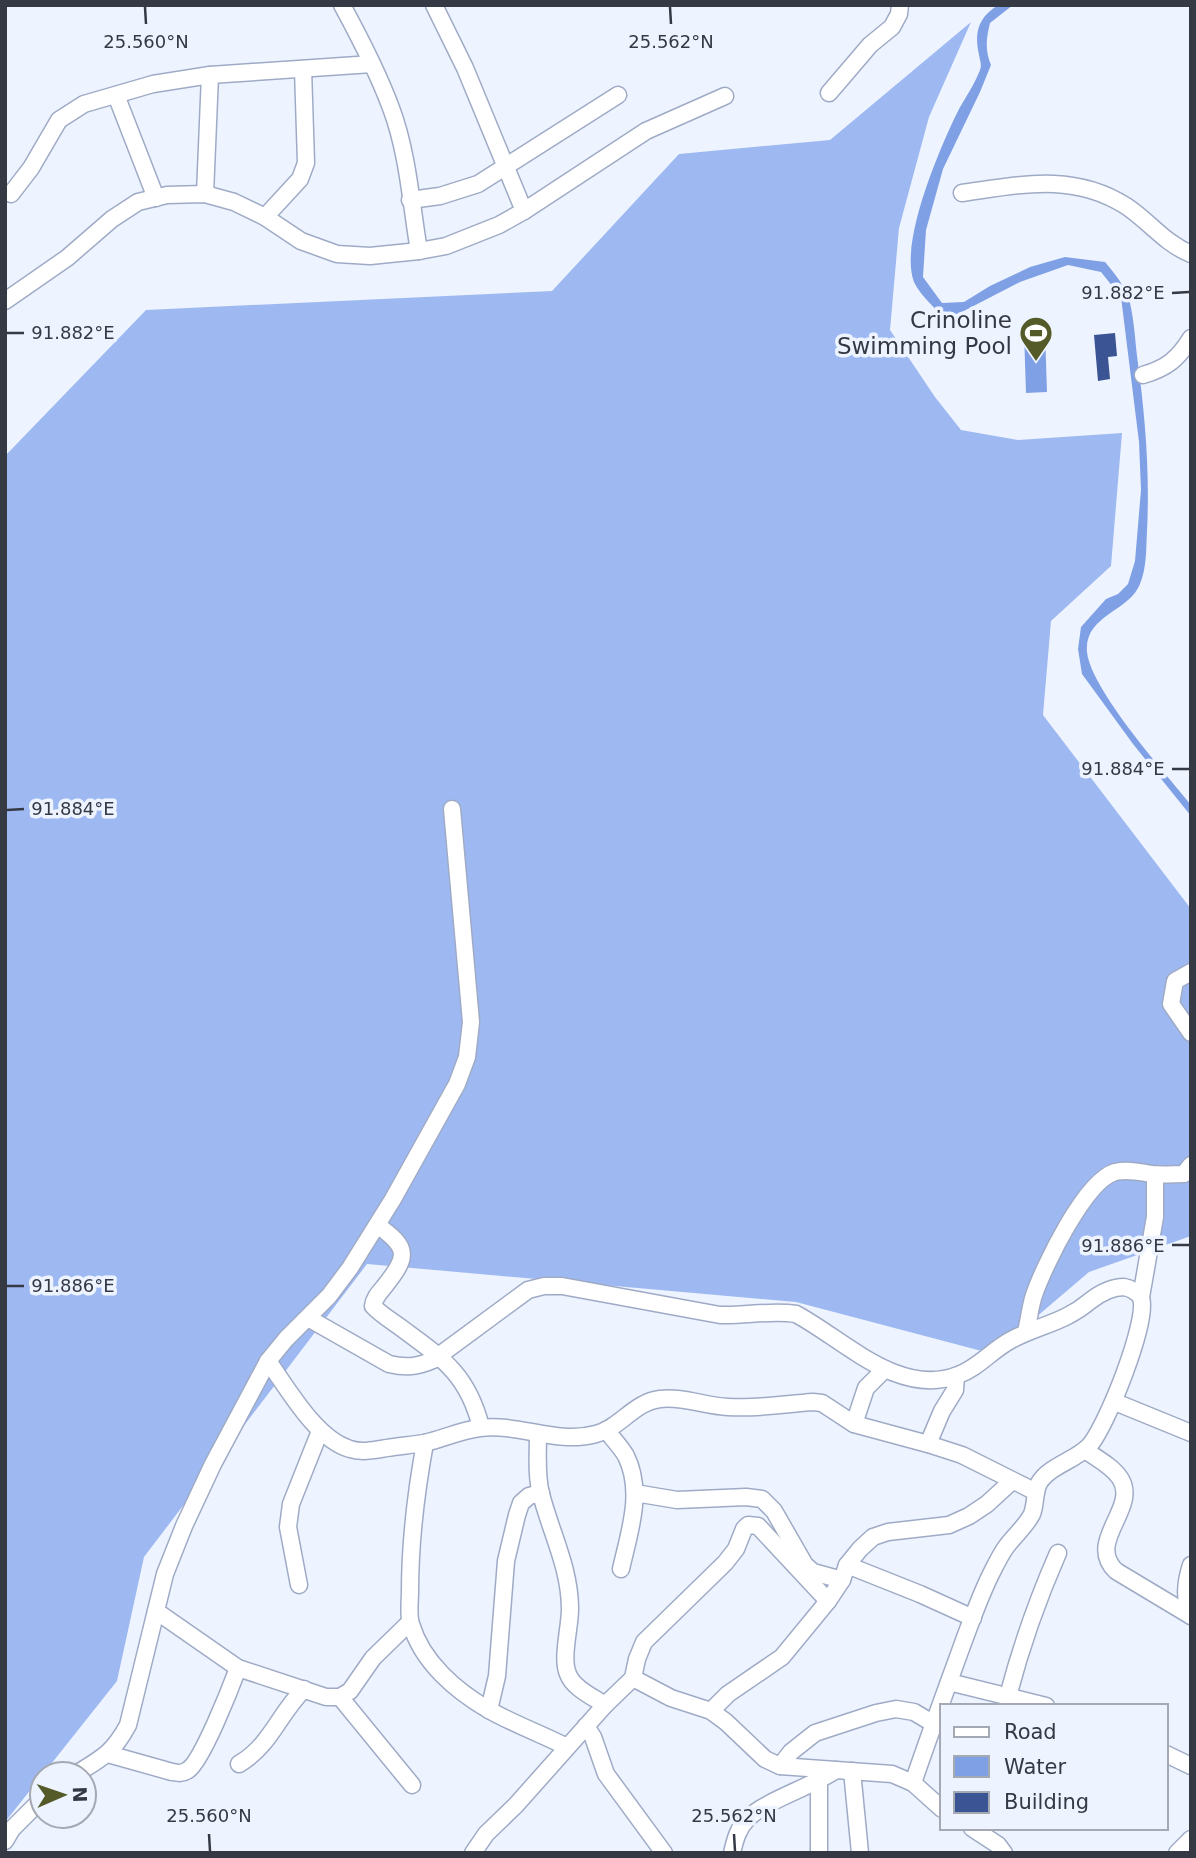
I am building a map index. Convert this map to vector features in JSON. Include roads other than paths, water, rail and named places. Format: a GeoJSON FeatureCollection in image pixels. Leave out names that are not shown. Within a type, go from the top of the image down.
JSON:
{"type":"FeatureCollection","features":[{"type":"Feature","properties":{"kind":"street"},"geometry":{"type":"LineString","coordinates":[[342,5],[391,109],[403,153],[419,251]]}},
{"type":"Feature","properties":{"kind":"street"},"geometry":{"type":"LineString","coordinates":[[434,5],[465,68],[524,211]]}},
{"type":"Feature","properties":{"kind":"street"},"geometry":{"type":"LineString","coordinates":[[829,93],[864,51],[892,27],[899,14],[900,5]]}},
{"type":"Feature","properties":{"kind":"street"},"geometry":{"type":"LineString","coordinates":[[11,194],[31,168],[60,120],[84,104],[153,84],[211,75],[372,64]]}},
{"type":"Feature","properties":{"kind":"street"},"geometry":{"type":"LineString","coordinates":[[265,218],[300,179],[306,163],[303,69]]}},
{"type":"Feature","properties":{"kind":"street"},"geometry":{"type":"LineString","coordinates":[[205,194],[211,75]]}},
{"type":"Feature","properties":{"kind":"street"},"geometry":{"type":"LineString","coordinates":[[116,95],[156,198]]}},
{"type":"Feature","properties":{"kind":"street"},"geometry":{"type":"LineString","coordinates":[[410,200],[458,191],[478,184],[618,95]]}},
{"type":"Feature","properties":{"kind":"street"},"geometry":{"type":"LineString","coordinates":[[5,301],[67,258],[112,219],[138,202],[167,195],[205,194],[234,202],[300,241],[337,254],[370,256],[446,246],[524,211],[646,131],[725,96]]}},
{"type":"Feature","properties":{"kind":"street"},"geometry":{"type":"LineString","coordinates":[[962,193],[1034,183],[1060,183],[1088,188],[1124,204],[1166,241],[1191,254]]}},
{"type":"Feature","properties":{"kind":"street"},"geometry":{"type":"LineString","coordinates":[[1143,375],[1173,363],[1191,338]]}},
{"type":"Feature","properties":{"kind":"street"},"geometry":{"type":"LineString","coordinates":[[98,1760],[118,1744],[128,1725],[165,1574],[213,1464],[268,1361],[343,1277],[377,1225],[457,1084],[467,1057],[471,1022],[452,809]]}},
{"type":"Feature","properties":{"kind":"street"},"geometry":{"type":"LineString","coordinates":[[1191,972],[1175,981],[1171,1004],[1191,1033]]}},
{"type":"Feature","properties":{"kind":"street"},"geometry":{"type":"LineString","coordinates":[[1026,1332],[1034,1297],[1044,1271],[1082,1203],[1100,1181],[1112,1173],[1128,1170],[1155,1175],[1184,1174],[1191,1164]]}},
{"type":"Feature","properties":{"kind":"street"},"geometry":{"type":"LineString","coordinates":[[941,1704],[972,1618],[996,1563],[1031,1516],[1040,1482],[1047,1474],[1084,1450],[1103,1427],[1115,1402],[1142,1309],[1141,1297],[1155,1217],[1155,1175]]}},
{"type":"Feature","properties":{"kind":"street"},"geometry":{"type":"LineString","coordinates":[[377,1225],[399,1241],[403,1258],[401,1267],[374,1299],[373,1306],[439,1356],[468,1389],[481,1427]]}},
{"type":"Feature","properties":{"kind":"street"},"geometry":{"type":"LineString","coordinates":[[308,1318],[389,1364],[401,1367],[418,1366],[439,1356],[528,1290],[544,1286],[562,1286],[720,1315],[783,1312],[796,1314],[885,1369],[909,1378],[934,1379],[956,1376],[971,1369],[1003,1344],[1026,1332],[1067,1318],[1111,1289],[1132,1289],[1141,1297]]}},
{"type":"Feature","properties":{"kind":"street"},"geometry":{"type":"LineString","coordinates":[[268,1361],[320,1431],[351,1450],[370,1451],[425,1443],[481,1427],[506,1427],[558,1438],[578,1438],[606,1430],[642,1405],[663,1398],[728,1408],[822,1403],[854,1424],[962,1455],[1036,1492]]}},
{"type":"Feature","properties":{"kind":"street"},"geometry":{"type":"LineString","coordinates":[[854,1424],[866,1388],[885,1369]]}},
{"type":"Feature","properties":{"kind":"street"},"geometry":{"type":"LineString","coordinates":[[928,1444],[942,1411],[955,1390],[956,1376]]}},
{"type":"Feature","properties":{"kind":"street"},"geometry":{"type":"LineString","coordinates":[[1115,1402],[1191,1433]]}},
{"type":"Feature","properties":{"kind":"street"},"geometry":{"type":"LineString","coordinates":[[606,1430],[625,1455],[632,1473],[635,1493],[633,1516],[621,1569]]}},
{"type":"Feature","properties":{"kind":"street"},"geometry":{"type":"LineString","coordinates":[[299,1585],[288,1527],[290,1504],[320,1431]]}},
{"type":"Feature","properties":{"kind":"street"},"geometry":{"type":"LineString","coordinates":[[538,1434],[541,1493],[568,1583],[568,1675],[575,1685],[605,1705]]}},
{"type":"Feature","properties":{"kind":"street"},"geometry":{"type":"LineString","coordinates":[[425,1443],[410,1570],[410,1622],[420,1645],[435,1667],[449,1681],[489,1710],[567,1747]]}},
{"type":"Feature","properties":{"kind":"street"},"geometry":{"type":"LineString","coordinates":[[1084,1450],[1122,1480],[1123,1502],[1105,1553],[1108,1564],[1191,1616]]}},
{"type":"Feature","properties":{"kind":"street"},"geometry":{"type":"LineString","coordinates":[[710,1711],[728,1694],[782,1657],[828,1601],[860,1549],[873,1537],[888,1532],[949,1525],[987,1504],[1012,1481]]}},
{"type":"Feature","properties":{"kind":"street"},"geometry":{"type":"LineString","coordinates":[[489,1710],[497,1676],[506,1561],[517,1515],[521,1503],[529,1496],[541,1493]]}},
{"type":"Feature","properties":{"kind":"street"},"geometry":{"type":"LineString","coordinates":[[635,1493],[677,1500],[746,1497],[762,1499],[774,1511],[805,1565],[813,1572],[845,1572],[920,1594],[972,1618]]}},
{"type":"Feature","properties":{"kind":"street"},"geometry":{"type":"LineString","coordinates":[[473,1853],[486,1834],[633,1678],[644,1642],[725,1563],[736,1549],[748,1525],[758,1526],[828,1601]]}},
{"type":"Feature","properties":{"kind":"street"},"geometry":{"type":"LineString","coordinates":[[1008,1696],[1022,1642],[1058,1553]]}},
{"type":"Feature","properties":{"kind":"street"},"geometry":{"type":"LineString","coordinates":[[1191,1565],[1186,1580],[1185,1601],[1191,1616]]}},
{"type":"Feature","properties":{"kind":"street"},"geometry":{"type":"LineString","coordinates":[[156,1611],[238,1668],[326,1697],[340,1697],[350,1691],[373,1658],[410,1622]]}},
{"type":"Feature","properties":{"kind":"street"},"geometry":{"type":"LineString","coordinates":[[108,1754],[172,1772],[182,1773],[190,1769],[209,1735],[238,1668]]}},
{"type":"Feature","properties":{"kind":"street"},"geometry":{"type":"LineString","coordinates":[[633,1678],[671,1698],[710,1711],[726,1722],[765,1759],[780,1766],[892,1774],[914,1783],[940,1807]]}},
{"type":"Feature","properties":{"kind":"street"},"geometry":{"type":"LineString","coordinates":[[949,1682],[1038,1704]]}},
{"type":"Feature","properties":{"kind":"street"},"geometry":{"type":"LineString","coordinates":[[239,1764],[253,1756],[267,1742],[282,1714],[304,1689]]}},
{"type":"Feature","properties":{"kind":"street"},"geometry":{"type":"LineString","coordinates":[[340,1697],[412,1785]]}},
{"type":"Feature","properties":{"kind":"street"},"geometry":{"type":"LineString","coordinates":[[914,1783],[940,1707]]}},
{"type":"Feature","properties":{"kind":"street"},"geometry":{"type":"LineString","coordinates":[[780,1766],[791,1752],[815,1733],[876,1713],[896,1709],[914,1712],[934,1724]]}},
{"type":"Feature","properties":{"kind":"street"},"geometry":{"type":"LineString","coordinates":[[586,1726],[593,1737],[606,1774],[664,1853]]}},
{"type":"Feature","properties":{"kind":"street"},"geometry":{"type":"LineString","coordinates":[[1168,1755],[1191,1766]]}},
{"type":"Feature","properties":{"kind":"street"},"geometry":{"type":"LineString","coordinates":[[732,1853],[736,1835],[748,1818],[765,1807],[844,1771]]}},
{"type":"Feature","properties":{"kind":"street"},"geometry":{"type":"LineString","coordinates":[[844,1771],[860,1853]]}},
{"type":"Feature","properties":{"kind":"street"},"geometry":{"type":"LineString","coordinates":[[819,1782],[819,1853]]}},
{"type":"Feature","properties":{"kind":"street"},"geometry":{"type":"LineString","coordinates":[[5,1841],[12,1829],[28,1813]]}},
{"type":"Feature","properties":{"kind":"street"},"geometry":{"type":"LineString","coordinates":[[975,1830],[998,1845],[1004,1853]]}},
{"type":"Feature","properties":{"kind":"street"},"geometry":{"type":"LineString","coordinates":[[1177,1853],[1191,1839]]}},
{"type":"Feature","properties":{"kind":"water"},"geometry":{"type":"Polygon","coordinates":[[[998,5],[1013,5],[990,23],[987,44],[991,65],[943,169],[926,230],[923,277],[942,303],[964,302],[1030,267],[1065,257],[1105,262],[1126,292],[1133,322],[1146,443],[1148,509],[1145,564],[1140,584],[1134,593],[1092,630],[1087,652],[1101,687],[1131,731],[1191,805],[1191,816],[1133,744],[1082,674],[1078,649],[1081,627],[1106,599],[1118,594],[1128,584],[1135,561],[1141,490],[1139,442],[1121,297],[1101,272],[1068,265],[1020,282],[958,314],[938,312],[914,282],[911,265],[912,244],[923,197],[949,129],[980,70],[977,39],[979,26],[986,15],[998,5]]]}},
{"type":"Feature","properties":{"kind":"water","name":"Crinoline Swimming Pool"},"geometry":{"type":"Polygon","coordinates":[[[1045,332],[1047,392],[1026,393],[1024,333],[1045,332]]]}},
{"type":"Feature","properties":{"kind":"place","name":"Crinoline Swimming Pool"},"geometry":{"type":"Point","coordinates":[1036,363]}}]}
